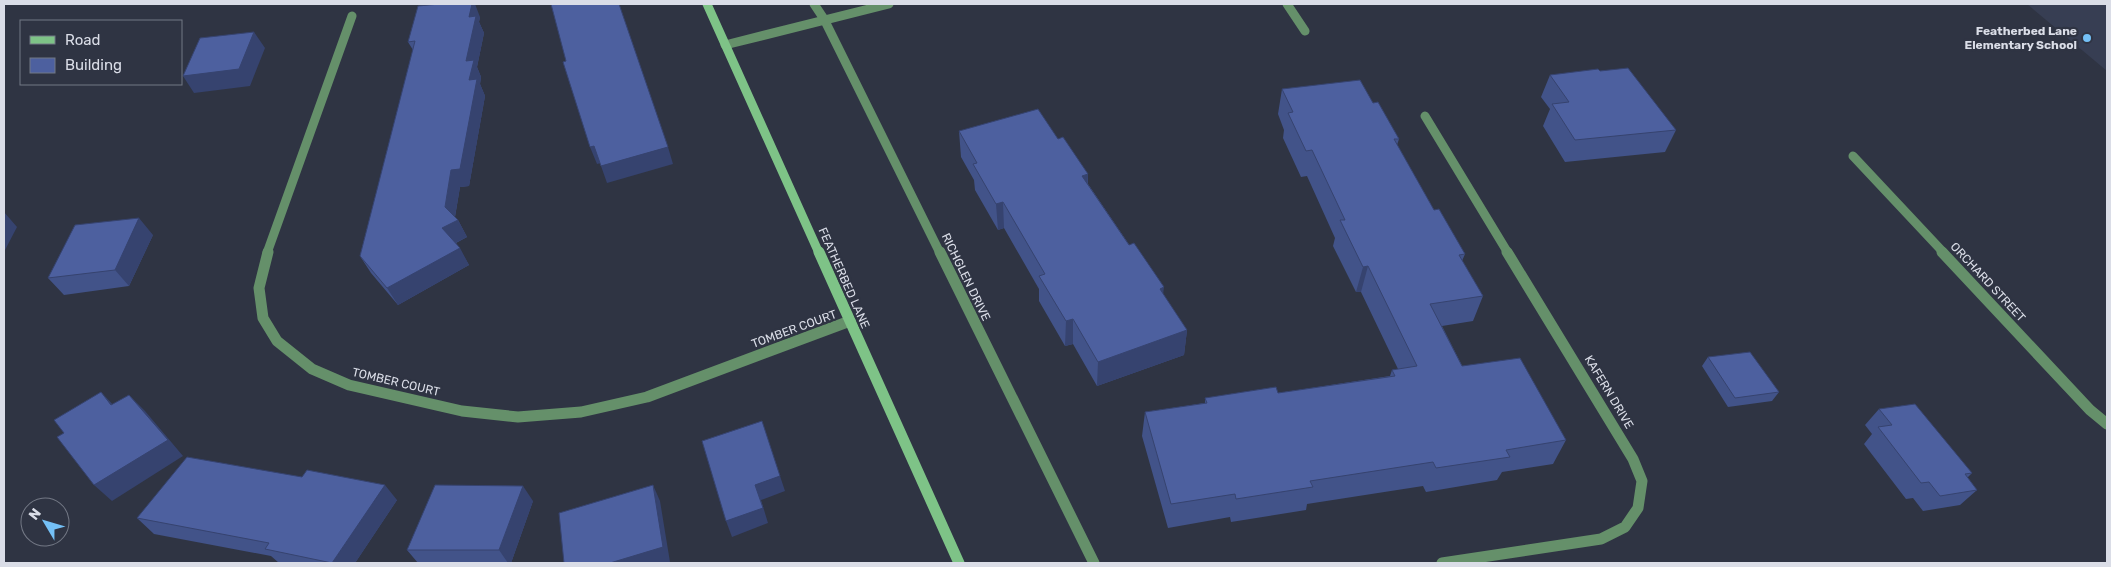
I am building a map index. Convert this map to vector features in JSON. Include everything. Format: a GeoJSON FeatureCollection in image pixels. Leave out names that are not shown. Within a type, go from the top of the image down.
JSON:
{"type":"FeatureCollection","features":[{"type":"Feature","properties":{"kind":"street","name":"FEATHERBED LANE"},"geometry":{"type":"LineString","coordinates":[[707,4],[959,563]]}},
{"type":"Feature","properties":{"kind":"street","name":"RICHGLEN DRIVE"},"geometry":{"type":"LineString","coordinates":[[814,4],[824,19],[1094,563]]}},
{"type":"Feature","properties":{"kind":"street"},"geometry":{"type":"LineString","coordinates":[[725,45],[889,4]]}},
{"type":"Feature","properties":{"kind":"street"},"geometry":{"type":"LineString","coordinates":[[1287,4],[1305,31]]}},
{"type":"Feature","properties":{"kind":"street","name":"TOMBER COURT"},"geometry":{"type":"LineString","coordinates":[[352,16],[268,250],[259,288],[263,318],[278,341],[312,370],[349,385],[462,410],[518,417],[581,412],[646,397],[850,321]]}},
{"type":"Feature","properties":{"kind":"street","name":"KAFERN DRIVE"},"geometry":{"type":"LineString","coordinates":[[1425,116],[1633,459],[1642,481],[1638,508],[1625,526],[1601,540],[1442,563]]}},
{"type":"Feature","properties":{"kind":"street","name":"ORCHARD STREET"},"geometry":{"type":"LineString","coordinates":[[1853,156],[2090,410],[2107,424]]}},
{"type":"Feature","properties":{"kind":"shaded area","name":"Featherbed Lane Elementary School"},"geometry":{"type":"Polygon","coordinates":[[[2027,4],[2107,4],[2107,71],[2027,4]]]}},
{"type":"Feature","properties":{"kind":"building"},"geometry":{"type":"Polygon","coordinates":[[[472,4],[469,17],[476,16],[466,61],[474,60],[469,80],[477,79],[460,169],[451,170],[445,207],[458,220],[442,228],[460,248],[387,288],[360,256],[415,41],[408,42],[418,6],[472,4]]]}},
{"type":"Feature","properties":{"kind":"building"},"geometry":{"type":"Polygon","coordinates":[[[551,4],[619,4],[668,147],[601,166],[594,146],[590,147],[563,62],[566,61],[551,4]]]}},
{"type":"Feature","properties":{"kind":"building"},"geometry":{"type":"Polygon","coordinates":[[[254,32],[239,69],[183,76],[200,38],[254,32]]]}},
{"type":"Feature","properties":{"kind":"building"},"geometry":{"type":"Polygon","coordinates":[[[1628,68],[1676,130],[1575,140],[1552,104],[1569,102],[1550,75],[1598,69],[1600,71],[1628,68]]]}},
{"type":"Feature","properties":{"kind":"building"},"geometry":{"type":"Polygon","coordinates":[[[1360,80],[1373,103],[1378,102],[1399,139],[1394,139],[1434,210],[1439,209],[1465,254],[1459,255],[1483,296],[1430,304],[1462,366],[1520,358],[1566,440],[1506,450],[1510,457],[1436,468],[1433,462],[1310,481],[1313,487],[1236,499],[1235,494],[1171,504],[1145,412],[1207,403],[1205,398],[1276,387],[1278,393],[1395,376],[1392,370],[1417,366],[1368,266],[1363,267],[1340,220],[1345,220],[1312,150],[1306,151],[1288,113],[1293,112],[1282,89],[1360,80]]]}},
{"type":"Feature","properties":{"kind":"building"},"geometry":{"type":"Polygon","coordinates":[[[1038,109],[1058,139],[1063,137],[1088,174],[1082,176],[1129,245],[1134,243],[1164,287],[1160,289],[1187,330],[1098,362],[1073,319],[1066,321],[1039,276],[1045,274],[1003,202],[996,204],[973,164],[977,163],[959,131],[1038,109]]]}},
{"type":"Feature","properties":{"kind":"building"},"geometry":{"type":"Polygon","coordinates":[[[139,218],[115,270],[48,278],[75,225],[139,218]]]}},
{"type":"Feature","properties":{"kind":"building"},"geometry":{"type":"Polygon","coordinates":[[[1750,352],[1779,392],[1735,398],[1708,357],[1750,352]]]}},
{"type":"Feature","properties":{"kind":"building"},"geometry":{"type":"Polygon","coordinates":[[[101,392],[111,405],[129,395],[168,440],[94,485],[57,437],[64,433],[54,420],[101,392]]]}},
{"type":"Feature","properties":{"kind":"building"},"geometry":{"type":"Polygon","coordinates":[[[1915,404],[1972,473],[1965,474],[1977,490],[1940,496],[1929,482],[1921,483],[1878,427],[1892,425],[1879,409],[1915,404]]]}},
{"type":"Feature","properties":{"kind":"building"},"geometry":{"type":"Polygon","coordinates":[[[762,421],[780,476],[755,485],[763,508],[726,521],[702,441],[762,421]]]}},
{"type":"Feature","properties":{"kind":"building"},"geometry":{"type":"Polygon","coordinates":[[[187,457],[302,477],[307,470],[385,485],[332,563],[265,549],[269,543],[137,518],[187,457]]]}},
{"type":"Feature","properties":{"kind":"building"},"geometry":{"type":"Polygon","coordinates":[[[435,485],[523,486],[499,550],[407,550],[435,485]]]}},
{"type":"Feature","properties":{"kind":"building"},"geometry":{"type":"Polygon","coordinates":[[[653,485],[663,547],[610,563],[564,563],[559,513],[653,485]]]}},
{"type":"Feature","properties":{"kind":"place","name":"Featherbed Lane Elementary School"},"geometry":{"type":"Point","coordinates":[2087,38]}}]}
